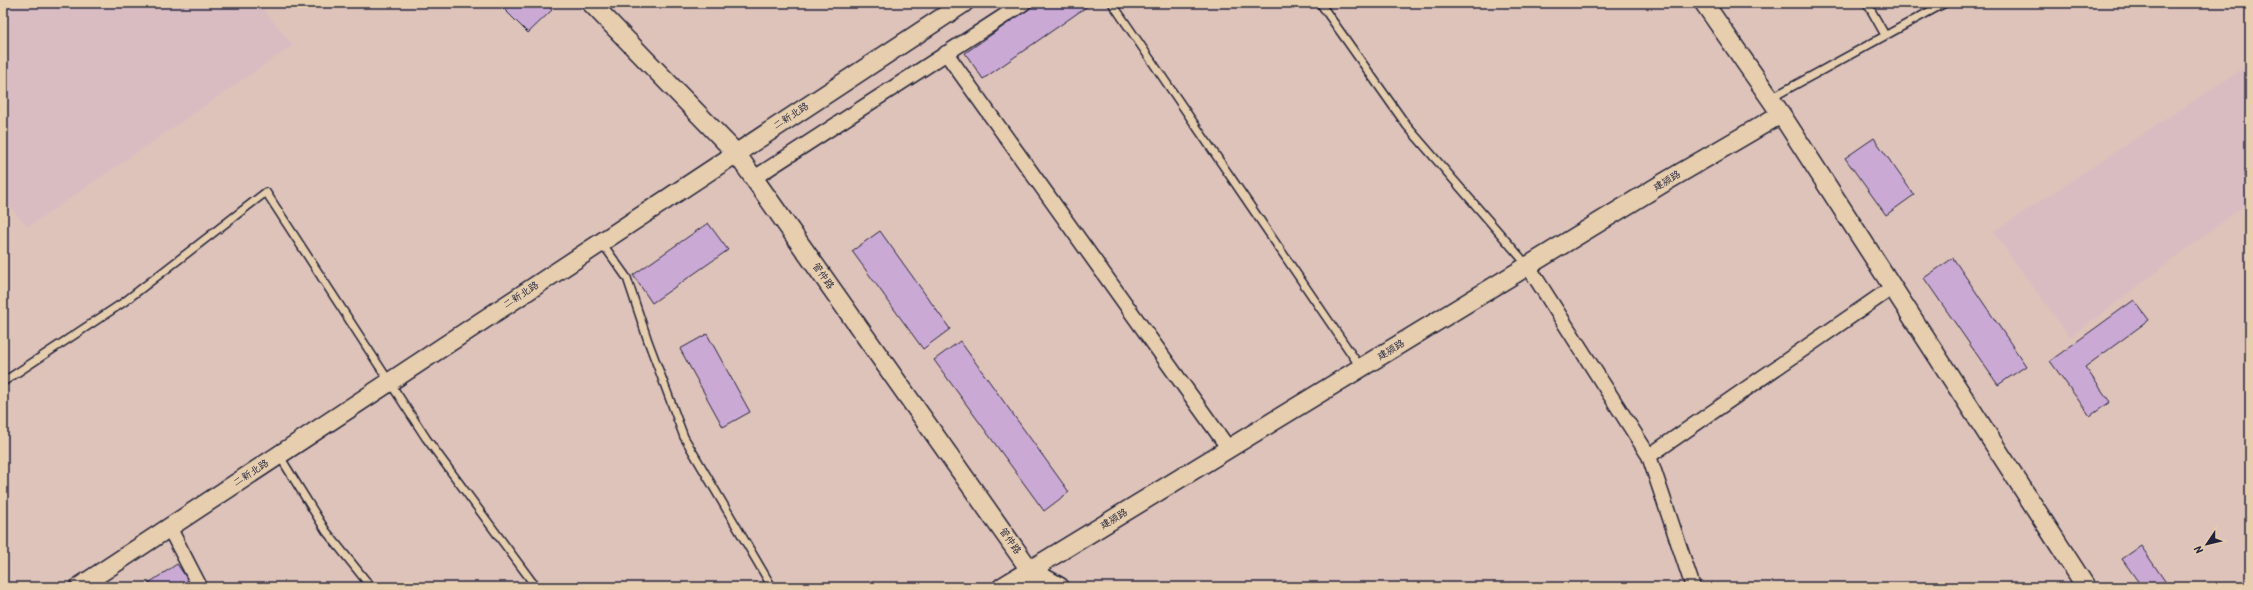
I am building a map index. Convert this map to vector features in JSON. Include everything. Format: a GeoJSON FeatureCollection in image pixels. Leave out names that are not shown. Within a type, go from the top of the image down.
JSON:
{"type":"FeatureCollection","features":[{"type":"Feature","properties":{"kind":"street","name":"管仲路"},"geometry":{"type":"LineString","coordinates":[[591,3],[736,153],[1030,570],[1036,587]]}},
{"type":"Feature","properties":{"kind":"street","name":"二新北路"},"geometry":{"type":"LineString","coordinates":[[78,587],[964,3]]}},
{"type":"Feature","properties":{"kind":"street"},"geometry":{"type":"LineString","coordinates":[[754,178],[1024,3]]}},
{"type":"Feature","properties":{"kind":"street"},"geometry":{"type":"LineString","coordinates":[[1704,3],[1781,114],[2086,587]]}},
{"type":"Feature","properties":{"kind":"street"},"geometry":{"type":"LineString","coordinates":[[946,53],[1229,449]]}},
{"type":"Feature","properties":{"kind":"street","name":"建颍路"},"geometry":{"type":"LineString","coordinates":[[1002,587],[1528,266],[1781,114]]}},
{"type":"Feature","properties":{"kind":"street"},"geometry":{"type":"LineString","coordinates":[[1528,266],[1649,456],[1693,587]]}},
{"type":"Feature","properties":{"kind":"street"},"geometry":{"type":"LineString","coordinates":[[1649,456],[1893,287]]}},
{"type":"Feature","properties":{"kind":"street"},"geometry":{"type":"LineString","coordinates":[[169,527],[200,587]]}},
{"type":"Feature","properties":{"kind":"street","name":"管仲路"},"geometry":{"type":"LineString","coordinates":[[1030,570],[1060,587]]}},
{"type":"Feature","properties":{"kind":"lane"},"geometry":{"type":"LineString","coordinates":[[1112,3],[1361,368]]}},
{"type":"Feature","properties":{"kind":"lane"},"geometry":{"type":"LineString","coordinates":[[1320,3],[1407,126],[1528,266]]}},
{"type":"Feature","properties":{"kind":"lane"},"geometry":{"type":"LineString","coordinates":[[1867,3],[1885,35]]}},
{"type":"Feature","properties":{"kind":"lane"},"geometry":{"type":"LineString","coordinates":[[1770,98],[1945,3]]}},
{"type":"Feature","properties":{"kind":"lane"},"geometry":{"type":"LineString","coordinates":[[3,382],[124,302],[266,192],[426,438],[535,585],[527,587]]}},
{"type":"Feature","properties":{"kind":"lane"},"geometry":{"type":"LineString","coordinates":[[602,242],[627,278],[648,341],[684,437],[772,587]]}},
{"type":"Feature","properties":{"kind":"lane"},"geometry":{"type":"LineString","coordinates":[[279,455],[326,531],[371,587]]}},
{"type":"Feature","properties":{"kind":"shaded area"},"geometry":{"type":"Polygon","coordinates":[[[3,3],[258,3],[293,45],[28,227],[3,199],[3,3]]]}},
{"type":"Feature","properties":{"kind":"shaded area"},"geometry":{"type":"Polygon","coordinates":[[[2250,64],[2250,201],[2070,337],[1993,232],[2250,64]]]}},
{"type":"Feature","properties":{"kind":"building"},"geometry":{"type":"Polygon","coordinates":[[[498,3],[545,3],[552,10],[528,33],[498,3]]]}},
{"type":"Feature","properties":{"kind":"building"},"geometry":{"type":"Polygon","coordinates":[[[1037,3],[1092,3],[983,79],[965,53],[1037,3]]]}},
{"type":"Feature","properties":{"kind":"building"},"geometry":{"type":"Polygon","coordinates":[[[1874,138],[1914,195],[1886,215],[1845,158],[1874,138]]]}},
{"type":"Feature","properties":{"kind":"building"},"geometry":{"type":"Polygon","coordinates":[[[708,223],[728,250],[652,303],[633,275],[708,223]]]}},
{"type":"Feature","properties":{"kind":"building"},"geometry":{"type":"Polygon","coordinates":[[[880,231],[950,329],[923,349],[852,251],[880,231]]]}},
{"type":"Feature","properties":{"kind":"building"},"geometry":{"type":"Polygon","coordinates":[[[1953,258],[2026,366],[1998,385],[1924,278],[1953,258]]]}},
{"type":"Feature","properties":{"kind":"building"},"geometry":{"type":"Polygon","coordinates":[[[2134,300],[2149,320],[2085,367],[2110,402],[2090,416],[2050,361],[2134,300]]]}},
{"type":"Feature","properties":{"kind":"building"},"geometry":{"type":"Polygon","coordinates":[[[707,334],[750,412],[723,427],[680,349],[707,334]]]}},
{"type":"Feature","properties":{"kind":"building"},"geometry":{"type":"Polygon","coordinates":[[[960,341],[1069,492],[1044,511],[934,360],[960,341]]]}},
{"type":"Feature","properties":{"kind":"building"},"geometry":{"type":"Polygon","coordinates":[[[2141,546],[2169,587],[2142,587],[2122,559],[2141,546]]]}},
{"type":"Feature","properties":{"kind":"building"},"geometry":{"type":"Polygon","coordinates":[[[177,564],[193,587],[143,587],[177,564]]]}}]}
